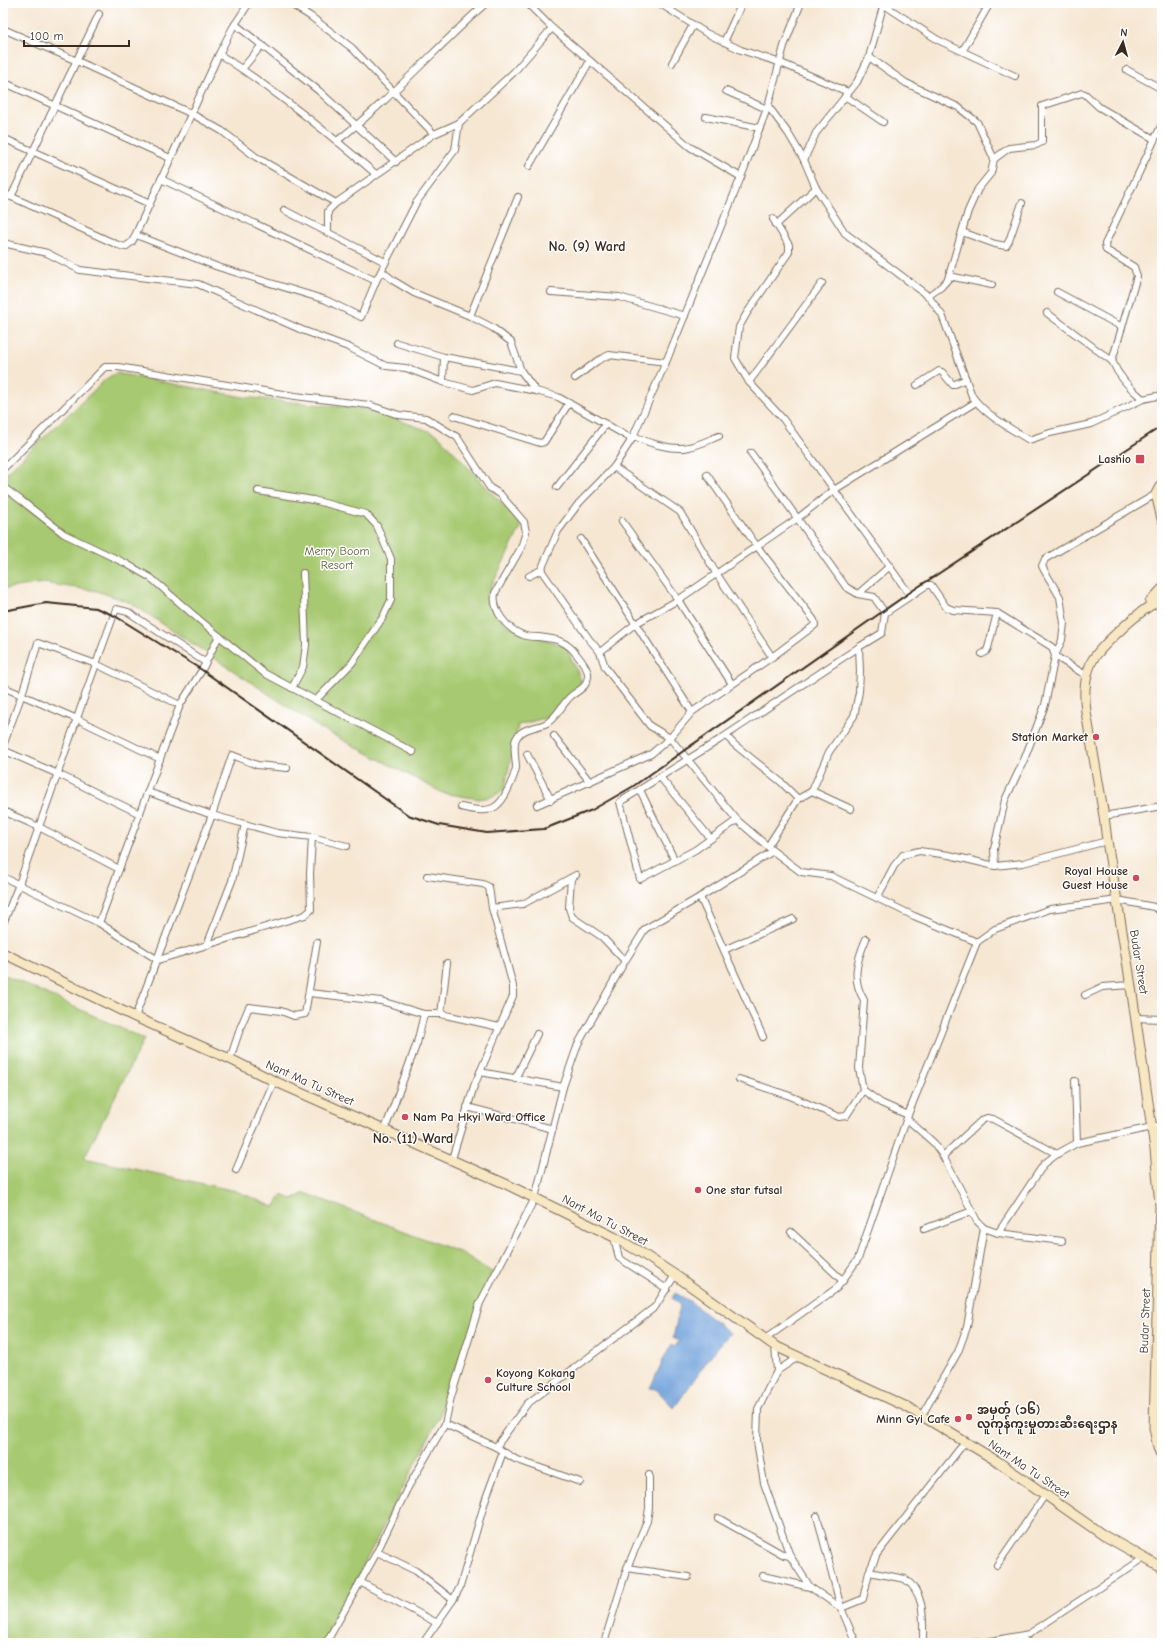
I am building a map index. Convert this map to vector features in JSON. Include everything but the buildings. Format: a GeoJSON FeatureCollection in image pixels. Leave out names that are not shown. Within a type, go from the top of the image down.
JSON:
{"type":"FeatureCollection","features":[{"type":"Feature","properties":{"kind":"main road"},"geometry":{"type":"LineString","coordinates":[[1162,483],[1156,494],[1162,519]]}},
{"type":"Feature","properties":{"kind":"main road"},"geometry":{"type":"LineString","coordinates":[[1141,612],[1162,589]]}},
{"type":"Feature","properties":{"kind":"main road","name":"Budar Street"},"geometry":{"type":"LineString","coordinates":[[1162,600],[1156,601],[1141,612],[1103,647],[1091,663],[1084,688],[1086,712],[1118,900],[1136,1018],[1160,1206],[1158,1407],[1154,1428],[1158,1448],[1162,1457]]}},
{"type":"Feature","properties":{"kind":"main road","name":"Nant Ma Tu Street"},"geometry":{"type":"LineString","coordinates":[[3,953],[135,1017],[230,1059],[274,1081],[452,1159],[614,1237],[675,1275],[775,1346],[922,1415],[997,1461],[1103,1535],[1162,1568]]}},
{"type":"Feature","properties":{"kind":"street"},"geometry":{"type":"LineString","coordinates":[[3,193],[118,245],[125,247],[132,242],[219,54],[235,24],[249,3]]}},
{"type":"Feature","properties":{"kind":"street"},"geometry":{"type":"LineString","coordinates":[[289,3],[310,16],[352,48],[434,134]]}},
{"type":"Feature","properties":{"kind":"street"},"geometry":{"type":"LineString","coordinates":[[337,141],[395,92],[452,34],[486,3]]}},
{"type":"Feature","properties":{"kind":"street"},"geometry":{"type":"LineString","coordinates":[[527,3],[552,28],[690,147],[741,177]]}},
{"type":"Feature","properties":{"kind":"street"},"geometry":{"type":"LineString","coordinates":[[658,3],[724,42],[741,50],[781,63],[847,94],[883,122]]}},
{"type":"Feature","properties":{"kind":"street"},"geometry":{"type":"LineString","coordinates":[[724,42],[742,3]]}},
{"type":"Feature","properties":{"kind":"street"},"geometry":{"type":"LineString","coordinates":[[529,576],[542,570],[558,531],[579,502],[614,467],[633,437],[685,316],[760,128],[781,63],[784,46],[801,3]]}},
{"type":"Feature","properties":{"kind":"street"},"geometry":{"type":"LineString","coordinates":[[804,160],[816,133],[857,82],[869,57],[882,3],[938,40],[963,50],[1015,76]]}},
{"type":"Feature","properties":{"kind":"street"},"geometry":{"type":"LineString","coordinates":[[963,50],[988,6],[978,3]]}},
{"type":"Feature","properties":{"kind":"street"},"geometry":{"type":"LineString","coordinates":[[11,197],[100,14]]}},
{"type":"Feature","properties":{"kind":"street"},"geometry":{"type":"LineString","coordinates":[[235,24],[319,91],[396,162]]}},
{"type":"Feature","properties":{"kind":"street"},"geometry":{"type":"LineString","coordinates":[[672,64],[693,25]]}},
{"type":"Feature","properties":{"kind":"street"},"geometry":{"type":"LineString","coordinates":[[328,232],[328,211],[336,203],[434,134],[459,123],[514,72],[552,28]]}},
{"type":"Feature","properties":{"kind":"street"},"geometry":{"type":"LineString","coordinates":[[3,29],[192,114],[222,131],[256,157],[336,203]]}},
{"type":"Feature","properties":{"kind":"street"},"geometry":{"type":"LineString","coordinates":[[242,68],[262,45]]}},
{"type":"Feature","properties":{"kind":"street"},"geometry":{"type":"LineString","coordinates":[[219,54],[242,68],[301,112],[377,175]]}},
{"type":"Feature","properties":{"kind":"street"},"geometry":{"type":"LineString","coordinates":[[869,57],[906,83],[958,107],[977,122],[994,159],[991,173],[973,198],[949,276],[941,286],[928,296]]}},
{"type":"Feature","properties":{"kind":"street"},"geometry":{"type":"LineString","coordinates":[[529,166],[590,61]]}},
{"type":"Feature","properties":{"kind":"street"},"geometry":{"type":"LineString","coordinates":[[1127,70],[1162,89]]}},
{"type":"Feature","properties":{"kind":"street"},"geometry":{"type":"LineString","coordinates":[[3,82],[170,158]]}},
{"type":"Feature","properties":{"kind":"street"},"geometry":{"type":"LineString","coordinates":[[726,91],[767,108],[788,133],[804,160],[816,188],[845,233],[928,296],[942,315],[972,396],[976,402],[1003,424],[1029,440],[1050,432],[1091,424],[1143,399],[1162,395]]}},
{"type":"Feature","properties":{"kind":"street"},"geometry":{"type":"LineString","coordinates":[[994,159],[1009,148],[1036,145],[1042,142],[1042,106],[1082,93],[1088,96],[1099,108],[1154,139]]}},
{"type":"Feature","properties":{"kind":"street"},"geometry":{"type":"LineString","coordinates":[[706,117],[760,128]]}},
{"type":"Feature","properties":{"kind":"street"},"geometry":{"type":"LineString","coordinates":[[136,235],[218,267],[326,300],[361,317],[385,262],[416,204],[455,150],[459,123]]}},
{"type":"Feature","properties":{"kind":"street"},"geometry":{"type":"LineString","coordinates":[[1112,361],[1136,276],[1134,267],[1106,250],[1104,244],[1162,124]]}},
{"type":"Feature","properties":{"kind":"street"},"geometry":{"type":"LineString","coordinates":[[3,138],[150,204]]}},
{"type":"Feature","properties":{"kind":"street"},"geometry":{"type":"LineString","coordinates":[[161,180],[376,281]]}},
{"type":"Feature","properties":{"kind":"street"},"geometry":{"type":"LineString","coordinates":[[776,225],[816,188]]}},
{"type":"Feature","properties":{"kind":"street"},"geometry":{"type":"LineString","coordinates":[[470,316],[518,197]]}},
{"type":"Feature","properties":{"kind":"street"},"geometry":{"type":"LineString","coordinates":[[962,232],[995,244],[1006,246],[1022,203]]}},
{"type":"Feature","properties":{"kind":"street"},"geometry":{"type":"LineString","coordinates":[[284,210],[385,262]]}},
{"type":"Feature","properties":{"kind":"street"},"geometry":{"type":"LineString","coordinates":[[773,218],[789,245],[789,252],[739,327],[735,345],[735,358],[749,382],[783,419],[910,595]]}},
{"type":"Feature","properties":{"kind":"street"},"geometry":{"type":"LineString","coordinates":[[3,243],[47,253],[80,270],[198,284],[302,330],[348,347],[386,366],[406,368],[443,382],[473,390],[495,383],[558,397],[606,424],[647,443],[677,448],[688,448],[719,436]]}},
{"type":"Feature","properties":{"kind":"street"},"geometry":{"type":"LineString","coordinates":[[382,271],[394,282],[414,293],[470,316],[493,328],[511,342],[521,371],[536,391]]}},
{"type":"Feature","properties":{"kind":"street"},"geometry":{"type":"LineString","coordinates":[[949,276],[992,285]]}},
{"type":"Feature","properties":{"kind":"street"},"geometry":{"type":"LineString","coordinates":[[749,382],[822,283]]}},
{"type":"Feature","properties":{"kind":"street"},"geometry":{"type":"LineString","coordinates":[[551,292],[618,297],[685,316]]}},
{"type":"Feature","properties":{"kind":"street"},"geometry":{"type":"LineString","coordinates":[[1057,292],[1122,328]]}},
{"type":"Feature","properties":{"kind":"street"},"geometry":{"type":"LineString","coordinates":[[1047,313],[1112,361],[1117,373],[1125,383],[1143,399]]}},
{"type":"Feature","properties":{"kind":"street"},"geometry":{"type":"LineString","coordinates":[[397,343],[444,357],[521,371]]}},
{"type":"Feature","properties":{"kind":"street"},"geometry":{"type":"LineString","coordinates":[[575,378],[597,360],[609,355],[666,362]]}},
{"type":"Feature","properties":{"kind":"street"},"geometry":{"type":"LineString","coordinates":[[443,382],[444,357]]}},
{"type":"Feature","properties":{"kind":"street"},"geometry":{"type":"LineString","coordinates":[[3,469],[106,367],[118,367],[295,396],[368,405],[399,415],[426,418],[457,437],[490,488],[500,494],[524,522],[526,532],[521,548],[495,593],[494,600],[498,613],[516,631],[524,636],[554,640],[568,644],[584,664],[588,676],[586,684],[581,690],[571,696],[553,719],[546,724],[529,729],[518,736],[516,740],[516,769],[504,798],[496,807],[491,810],[461,807]]}},
{"type":"Feature","properties":{"kind":"street"},"geometry":{"type":"LineString","coordinates":[[917,385],[939,371],[942,372],[953,386],[966,379]]}},
{"type":"Feature","properties":{"kind":"street"},"geometry":{"type":"LineString","coordinates":[[600,652],[635,624],[678,600],[756,545],[798,518],[834,490],[976,402]]}},
{"type":"Feature","properties":{"kind":"street"},"geometry":{"type":"LineString","coordinates":[[454,416],[540,443],[544,442],[569,403]]}},
{"type":"Feature","properties":{"kind":"street"},"geometry":{"type":"LineString","coordinates":[[557,487],[606,424]]}},
{"type":"Feature","properties":{"kind":"street"},"geometry":{"type":"LineString","coordinates":[[737,820],[695,850],[640,879],[620,802],[726,736],[882,632],[885,613],[874,597],[858,594],[846,587],[751,453]]}},
{"type":"Feature","properties":{"kind":"street"},"geometry":{"type":"LineString","coordinates":[[614,467],[680,512],[716,573],[772,657]]}},
{"type":"Feature","properties":{"kind":"street"},"geometry":{"type":"LineString","coordinates":[[537,805],[651,754],[670,738],[692,712],[772,657],[815,625],[814,620],[756,545],[707,476]]}},
{"type":"Feature","properties":{"kind":"street"},"geometry":{"type":"LineString","coordinates":[[3,487],[22,500],[64,534],[125,563],[151,578],[264,673],[413,752]]}},
{"type":"Feature","properties":{"kind":"street"},"geometry":{"type":"LineString","coordinates":[[258,491],[313,500],[366,514],[377,526],[391,559],[391,600],[383,617],[352,664],[316,700]]}},
{"type":"Feature","properties":{"kind":"street"},"geometry":{"type":"LineString","coordinates":[[995,866],[994,849],[1005,800],[1024,760],[1046,705],[1055,656],[1062,640],[1064,623],[1060,597],[1042,566],[1045,559],[1156,494]]}},
{"type":"Feature","properties":{"kind":"street"},"geometry":{"type":"LineString","coordinates":[[622,521],[678,600],[732,684]]}},
{"type":"Feature","properties":{"kind":"street"},"geometry":{"type":"LineString","coordinates":[[581,539],[692,712]]}},
{"type":"Feature","properties":{"kind":"street"},"geometry":{"type":"LineString","coordinates":[[858,594],[890,566]]}},
{"type":"Feature","properties":{"kind":"street"},"geometry":{"type":"LineString","coordinates":[[542,570],[589,639],[600,652],[605,667],[650,726],[670,738],[737,820],[773,851],[801,872],[831,876],[914,916],[977,942]]}},
{"type":"Feature","properties":{"kind":"street"},"geometry":{"type":"LineString","coordinates":[[292,688],[303,667],[306,645],[303,573]]}},
{"type":"Feature","properties":{"kind":"street"},"geometry":{"type":"LineString","coordinates":[[885,613],[926,584],[931,585],[946,607],[953,610],[997,613],[1052,646],[1055,656],[1087,676]]}},
{"type":"Feature","properties":{"kind":"street"},"geometry":{"type":"LineString","coordinates":[[3,924],[19,884],[116,609],[128,612],[205,662]]}},
{"type":"Feature","properties":{"kind":"street"},"geometry":{"type":"LineString","coordinates":[[982,654],[986,652],[988,648],[997,613]]}},
{"type":"Feature","properties":{"kind":"street"},"geometry":{"type":"LineString","coordinates":[[99,923],[180,705],[219,636]]}},
{"type":"Feature","properties":{"kind":"street"},"geometry":{"type":"LineString","coordinates":[[3,746],[22,694],[38,643],[96,664],[180,705]]}},
{"type":"Feature","properties":{"kind":"street"},"geometry":{"type":"LineString","coordinates":[[768,846],[798,799],[812,791],[830,752],[854,716],[859,692],[859,647]]}},
{"type":"Feature","properties":{"kind":"street"},"geometry":{"type":"LineString","coordinates":[[3,687],[22,694],[160,759]]}},
{"type":"Feature","properties":{"kind":"street"},"geometry":{"type":"LineString","coordinates":[[554,736],[590,782]]}},
{"type":"Feature","properties":{"kind":"street"},"geometry":{"type":"LineString","coordinates":[[726,736],[776,778],[798,799]]}},
{"type":"Feature","properties":{"kind":"street"},"geometry":{"type":"LineString","coordinates":[[3,750],[58,774],[140,814]]}},
{"type":"Feature","properties":{"kind":"street"},"geometry":{"type":"LineString","coordinates":[[527,754],[551,800]]}},
{"type":"Feature","properties":{"kind":"street"},"geometry":{"type":"LineString","coordinates":[[135,1017],[212,815],[232,755],[258,765],[287,768]]}},
{"type":"Feature","properties":{"kind":"street"},"geometry":{"type":"LineString","coordinates":[[660,777],[711,839]]}},
{"type":"Feature","properties":{"kind":"street"},"geometry":{"type":"LineString","coordinates":[[640,790],[675,861]]}},
{"type":"Feature","properties":{"kind":"street"},"geometry":{"type":"LineString","coordinates":[[812,791],[851,809]]}},
{"type":"Feature","properties":{"kind":"street"},"geometry":{"type":"LineString","coordinates":[[148,792],[212,815],[277,833],[312,837],[347,846]]}},
{"type":"Feature","properties":{"kind":"street"},"geometry":{"type":"LineString","coordinates":[[1104,816],[1162,806]]}},
{"type":"Feature","properties":{"kind":"street"},"geometry":{"type":"LineString","coordinates":[[3,811],[39,827],[119,869]]}},
{"type":"Feature","properties":{"kind":"street"},"geometry":{"type":"LineString","coordinates":[[207,945],[232,881],[245,824]]}},
{"type":"Feature","properties":{"kind":"street"},"geometry":{"type":"LineString","coordinates":[[3,877],[99,923],[158,960],[305,915],[310,912],[312,837]]}},
{"type":"Feature","properties":{"kind":"street"},"geometry":{"type":"LineString","coordinates":[[877,898],[894,866],[903,855],[919,851],[949,855],[995,866],[1023,862],[1107,841]]}},
{"type":"Feature","properties":{"kind":"street"},"geometry":{"type":"LineString","coordinates":[[326,1643],[377,1552],[407,1489],[445,1424],[480,1303],[535,1198],[563,1087],[578,1044],[645,929],[700,897],[773,851]]}},
{"type":"Feature","properties":{"kind":"street"},"geometry":{"type":"LineString","coordinates":[[427,876],[483,884],[489,887],[492,908],[513,986],[513,996],[480,1072],[467,1107],[452,1159]]}},
{"type":"Feature","properties":{"kind":"street"},"geometry":{"type":"LineString","coordinates":[[492,908],[523,904],[573,877],[569,908],[572,917],[602,937],[625,961]]}},
{"type":"Feature","properties":{"kind":"street"},"geometry":{"type":"LineString","coordinates":[[700,897],[763,1037]]}},
{"type":"Feature","properties":{"kind":"street"},"geometry":{"type":"LineString","coordinates":[[765,1339],[837,1288],[858,1259],[907,1117],[977,942],[995,929],[1050,910],[1118,900],[1154,907],[1162,912]]}},
{"type":"Feature","properties":{"kind":"street"},"geometry":{"type":"LineString","coordinates":[[724,950],[793,920]]}},
{"type":"Feature","properties":{"kind":"street"},"geometry":{"type":"LineString","coordinates":[[739,1080],[790,1096],[839,1117],[846,1116],[863,1090],[859,1068],[864,1000],[859,992],[856,982],[859,957],[866,939]]}},
{"type":"Feature","properties":{"kind":"street"},"geometry":{"type":"LineString","coordinates":[[230,1059],[249,1007],[281,1010],[294,1016],[305,1014],[317,942]]}},
{"type":"Feature","properties":{"kind":"street"},"geometry":{"type":"LineString","coordinates":[[441,1014],[447,964]]}},
{"type":"Feature","properties":{"kind":"street"},"geometry":{"type":"LineString","coordinates":[[1085,995],[1102,987],[1131,985]]}},
{"type":"Feature","properties":{"kind":"street"},"geometry":{"type":"LineString","coordinates":[[309,993],[381,1001],[424,1014],[441,1014],[499,1027]]}},
{"type":"Feature","properties":{"kind":"street"},"geometry":{"type":"LineString","coordinates":[[385,1129],[417,1043],[424,1014]]}},
{"type":"Feature","properties":{"kind":"street"},"geometry":{"type":"LineString","coordinates":[[1136,1018],[1162,1019]]}},
{"type":"Feature","properties":{"kind":"street"},"geometry":{"type":"LineString","coordinates":[[515,1079],[537,1034]]}},
{"type":"Feature","properties":{"kind":"street"},"geometry":{"type":"LineString","coordinates":[[480,1072],[563,1087]]}},
{"type":"Feature","properties":{"kind":"street"},"geometry":{"type":"LineString","coordinates":[[236,1170],[274,1081]]}},
{"type":"Feature","properties":{"kind":"street"},"geometry":{"type":"LineString","coordinates":[[1075,1081],[1077,1143]]}},
{"type":"Feature","properties":{"kind":"street"},"geometry":{"type":"LineString","coordinates":[[863,1090],[881,1103],[907,1117],[934,1143],[943,1156],[972,1211],[984,1228],[998,1233],[1062,1241]]}},
{"type":"Feature","properties":{"kind":"street"},"geometry":{"type":"LineString","coordinates":[[467,1107],[553,1128]]}},
{"type":"Feature","properties":{"kind":"street"},"geometry":{"type":"LineString","coordinates":[[943,1156],[982,1120],[987,1118],[992,1119],[1057,1154]]}},
{"type":"Feature","properties":{"kind":"street"},"geometry":{"type":"LineString","coordinates":[[998,1233],[1044,1164],[1057,1154],[1077,1143],[1162,1125]]}},
{"type":"Feature","properties":{"kind":"street"},"geometry":{"type":"LineString","coordinates":[[924,1229],[972,1211]]}},
{"type":"Feature","properties":{"kind":"street"},"geometry":{"type":"LineString","coordinates":[[922,1415],[958,1352],[967,1327],[984,1228]]}},
{"type":"Feature","properties":{"kind":"street"},"geometry":{"type":"LineString","coordinates":[[792,1232],[843,1281]]}},
{"type":"Feature","properties":{"kind":"street"},"geometry":{"type":"LineString","coordinates":[[614,1237],[619,1258],[667,1289]]}},
{"type":"Feature","properties":{"kind":"street"},"geometry":{"type":"LineString","coordinates":[[496,1447],[527,1404],[655,1307],[675,1275]]}},
{"type":"Feature","properties":{"kind":"street"},"geometry":{"type":"LineString","coordinates":[[775,1346],[777,1371]]}},
{"type":"Feature","properties":{"kind":"street"},"geometry":{"type":"LineString","coordinates":[[798,1357],[777,1371],[758,1409],[757,1441],[764,1483],[790,1556],[810,1587]]}},
{"type":"Feature","properties":{"kind":"street"},"geometry":{"type":"LineString","coordinates":[[445,1424],[496,1447],[515,1458],[580,1482]]}},
{"type":"Feature","properties":{"kind":"street"},"geometry":{"type":"LineString","coordinates":[[841,1608],[863,1599],[869,1572],[877,1554],[966,1442]]}},
{"type":"Feature","properties":{"kind":"street"},"geometry":{"type":"LineString","coordinates":[[423,1643],[453,1600],[460,1587],[486,1498],[503,1452]]}},
{"type":"Feature","properties":{"kind":"street"},"geometry":{"type":"LineString","coordinates":[[604,1643],[628,1568],[647,1520],[650,1508],[649,1475]]}},
{"type":"Feature","properties":{"kind":"street"},"geometry":{"type":"LineString","coordinates":[[997,1565],[1045,1495]]}},
{"type":"Feature","properties":{"kind":"street"},"geometry":{"type":"LineString","coordinates":[[818,1516],[841,1608],[856,1643]]}},
{"type":"Feature","properties":{"kind":"street"},"geometry":{"type":"LineString","coordinates":[[718,1518],[784,1555],[790,1556]]}},
{"type":"Feature","properties":{"kind":"street"},"geometry":{"type":"LineString","coordinates":[[377,1552],[416,1571],[453,1600]]}},
{"type":"Feature","properties":{"kind":"street"},"geometry":{"type":"LineString","coordinates":[[970,1643],[1018,1637],[1029,1634],[1144,1558]]}},
{"type":"Feature","properties":{"kind":"street"},"geometry":{"type":"LineString","coordinates":[[628,1568],[688,1577]]}},
{"type":"Feature","properties":{"kind":"street"},"geometry":{"type":"LineString","coordinates":[[869,1572],[905,1579],[914,1587],[921,1602],[923,1614],[923,1643]]}},
{"type":"Feature","properties":{"kind":"street"},"geometry":{"type":"LineString","coordinates":[[763,1576],[810,1587],[841,1608]]}},
{"type":"Feature","properties":{"kind":"street"},"geometry":{"type":"LineString","coordinates":[[360,1582],[437,1623]]}},
{"type":"Feature","properties":{"kind":"street"},"geometry":{"type":"LineString","coordinates":[[1018,1637],[1028,1643]]}},
{"type":"Feature","properties":{"kind":"green space","name":"Merry Boom Resort"},"geometry":{"type":"Polygon","coordinates":[[[116,373],[243,397],[371,410],[437,434],[522,525],[486,597],[506,625],[566,647],[582,682],[549,717],[518,725],[504,791],[490,797],[479,799],[443,793],[320,728],[131,603],[97,591],[43,583],[3,589],[3,476],[106,379],[116,373]]]}},
{"type":"Feature","properties":{"kind":"green space"},"geometry":{"type":"Polygon","coordinates":[[[3,974],[144,1039],[84,1158],[236,1191],[274,1207],[282,1195],[292,1199],[305,1193],[464,1254],[493,1273],[449,1386],[439,1417],[324,1643],[3,1643],[3,974]]]}},
{"type":"Feature","properties":{"kind":"water"},"geometry":{"type":"Polygon","coordinates":[[[675,1293],[688,1300],[730,1333],[712,1354],[674,1408],[656,1389],[650,1388],[672,1344],[675,1347],[679,1341],[673,1338],[680,1306],[672,1298],[675,1293]]]}},
{"type":"Feature","properties":{"kind":"railway"},"geometry":{"type":"LineString","coordinates":[[3,611],[46,603],[96,608],[115,616],[202,670],[408,815],[439,825],[487,833],[544,829],[592,810],[632,787],[909,593],[1162,426]]}},
{"type":"Feature","properties":{"kind":"place","name":"Lashio"},"geometry":{"type":"Point","coordinates":[1140,459]}},
{"type":"Feature","properties":{"kind":"place","name":"Station Market"},"geometry":{"type":"Point","coordinates":[1096,737]}},
{"type":"Feature","properties":{"kind":"place","name":"Royal House Guest House"},"geometry":{"type":"Point","coordinates":[1136,878]}},
{"type":"Feature","properties":{"kind":"place","name":"Nam Pa Hkyi Ward Office"},"geometry":{"type":"Point","coordinates":[405,1117]}},
{"type":"Feature","properties":{"kind":"place","name":"One star futsal"},"geometry":{"type":"Point","coordinates":[698,1190]}},
{"type":"Feature","properties":{"kind":"place","name":"Koyong Kokang Culture School"},"geometry":{"type":"Point","coordinates":[488,1380]}},
{"type":"Feature","properties":{"kind":"place","name":"အမှတ် (၁၆) လူကုန်ကူးမှုတားဆီးရေးဌာန"},"geometry":{"type":"Point","coordinates":[969,1417]}},
{"type":"Feature","properties":{"kind":"place","name":"Minn Gyi Cafe"},"geometry":{"type":"Point","coordinates":[958,1419]}},
{"type":"Feature","properties":{"kind":"district","name":"No. (9) Ward"},"geometry":{"type":"Point","coordinates":[587,246]}},
{"type":"Feature","properties":{"kind":"district","name":"No. (11) Ward"},"geometry":{"type":"Point","coordinates":[413,1138]}}]}
